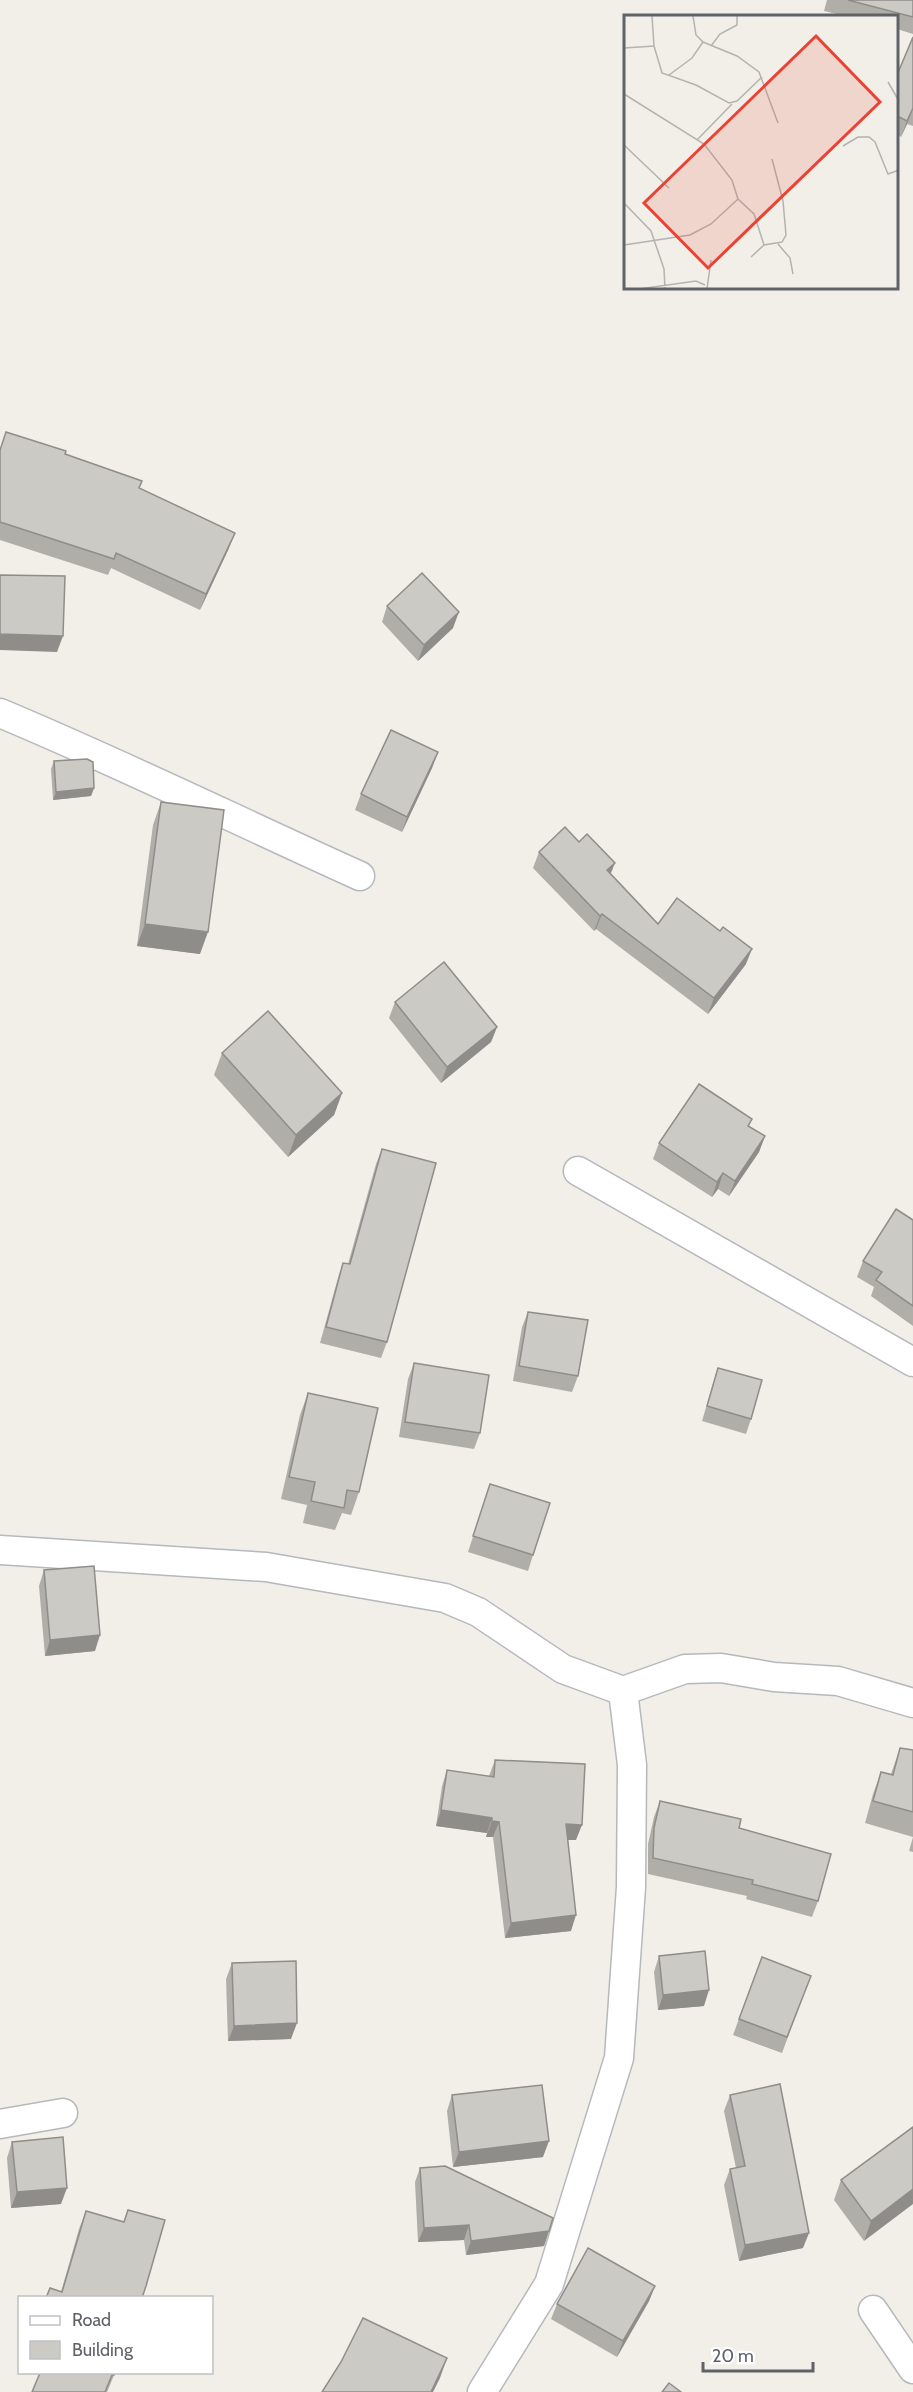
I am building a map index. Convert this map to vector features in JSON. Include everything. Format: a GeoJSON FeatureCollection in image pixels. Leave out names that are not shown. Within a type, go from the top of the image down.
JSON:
{"type":"FeatureCollection","features":[{"type":"Feature","properties":{"kind":"street"},"geometry":{"type":"LineString","coordinates":[[0,713],[94,752],[205,806],[360,876]]}},
{"type":"Feature","properties":{"kind":"street"},"geometry":{"type":"LineString","coordinates":[[578,1171],[913,1362]]}},
{"type":"Feature","properties":{"kind":"street"},"geometry":{"type":"LineString","coordinates":[[0,1550],[266,1567],[445,1598],[478,1612],[563,1669],[623,1691],[686,1669],[721,1668],[774,1677],[838,1681],[913,1703]]}},
{"type":"Feature","properties":{"kind":"street"},"geometry":{"type":"LineString","coordinates":[[482,2392],[549,2284],[619,2058],[631,1854],[632,1765],[623,1691]]}},
{"type":"Feature","properties":{"kind":"street"},"geometry":{"type":"LineString","coordinates":[[0,2124],[63,2113]]}},
{"type":"Feature","properties":{"kind":"street"},"geometry":{"type":"LineString","coordinates":[[873,2310],[913,2369]]}},
{"type":"Feature","properties":{"kind":"building"},"geometry":{"type":"Polygon","coordinates":[[[848,0],[913,0],[913,17],[848,0]]]}},
{"type":"Feature","properties":{"kind":"building"},"geometry":{"type":"Polygon","coordinates":[[[913,37],[913,108],[907,121],[898,116],[898,73],[913,37]]]}},
{"type":"Feature","properties":{"kind":"building"},"geometry":{"type":"Polygon","coordinates":[[[6,432],[66,451],[65,454],[142,481],[139,488],[235,533],[206,594],[116,553],[114,559],[0,522],[0,450],[6,432]]]}},
{"type":"Feature","properties":{"kind":"building"},"geometry":{"type":"Polygon","coordinates":[[[422,573],[459,612],[424,645],[387,606],[422,573]]]}},
{"type":"Feature","properties":{"kind":"building"},"geometry":{"type":"Polygon","coordinates":[[[0,575],[65,576],[63,636],[0,634],[0,575]]]}},
{"type":"Feature","properties":{"kind":"building"},"geometry":{"type":"Polygon","coordinates":[[[391,730],[438,752],[407,817],[361,794],[391,730]]]}},
{"type":"Feature","properties":{"kind":"building"},"geometry":{"type":"Polygon","coordinates":[[[87,759],[93,762],[94,788],[56,792],[54,761],[87,759]]]}},
{"type":"Feature","properties":{"kind":"building"},"geometry":{"type":"Polygon","coordinates":[[[161,802],[224,810],[208,932],[145,924],[161,802]]]}},
{"type":"Feature","properties":{"kind":"building"},"geometry":{"type":"Polygon","coordinates":[[[565,827],[579,842],[587,834],[615,863],[607,870],[658,924],[677,898],[720,931],[723,927],[752,949],[714,998],[602,914],[600,916],[539,852],[565,827]]]}},
{"type":"Feature","properties":{"kind":"building"},"geometry":{"type":"Polygon","coordinates":[[[444,962],[497,1027],[447,1067],[395,1002],[444,962]]]}},
{"type":"Feature","properties":{"kind":"building"},"geometry":{"type":"Polygon","coordinates":[[[268,1011],[342,1093],[296,1135],[222,1053],[268,1011]]]}},
{"type":"Feature","properties":{"kind":"building"},"geometry":{"type":"Polygon","coordinates":[[[699,1084],[752,1119],[748,1126],[765,1136],[735,1181],[723,1173],[717,1182],[659,1143],[699,1084]]]}},
{"type":"Feature","properties":{"kind":"building"},"geometry":{"type":"Polygon","coordinates":[[[382,1149],[436,1163],[387,1342],[326,1327],[343,1263],[350,1264],[382,1149]]]}},
{"type":"Feature","properties":{"kind":"building"},"geometry":{"type":"Polygon","coordinates":[[[896,1209],[913,1220],[913,1306],[876,1280],[882,1272],[863,1261],[896,1209]]]}},
{"type":"Feature","properties":{"kind":"building"},"geometry":{"type":"Polygon","coordinates":[[[528,1312],[588,1320],[578,1376],[519,1366],[528,1312]]]}},
{"type":"Feature","properties":{"kind":"building"},"geometry":{"type":"Polygon","coordinates":[[[414,1363],[489,1375],[480,1433],[405,1422],[414,1363]]]}},
{"type":"Feature","properties":{"kind":"building"},"geometry":{"type":"Polygon","coordinates":[[[718,1368],[762,1380],[751,1419],[707,1406],[718,1368]]]}},
{"type":"Feature","properties":{"kind":"building"},"geometry":{"type":"Polygon","coordinates":[[[308,1393],[378,1408],[359,1492],[347,1490],[344,1508],[311,1501],[315,1482],[289,1477],[308,1393]]]}},
{"type":"Feature","properties":{"kind":"building"},"geometry":{"type":"Polygon","coordinates":[[[490,1484],[550,1503],[533,1555],[473,1536],[490,1484]]]}},
{"type":"Feature","properties":{"kind":"building"},"geometry":{"type":"Polygon","coordinates":[[[94,1566],[100,1635],[50,1640],[44,1570],[94,1566]]]}},
{"type":"Feature","properties":{"kind":"building"},"geometry":{"type":"Polygon","coordinates":[[[900,1748],[913,1750],[913,1812],[873,1801],[881,1772],[893,1775],[900,1748]]]}},
{"type":"Feature","properties":{"kind":"building"},"geometry":{"type":"Polygon","coordinates":[[[495,1760],[585,1764],[582,1825],[566,1824],[576,1915],[511,1923],[499,1822],[492,1821],[492,1818],[441,1810],[447,1770],[494,1777],[495,1760]]]}},
{"type":"Feature","properties":{"kind":"building"},"geometry":{"type":"Polygon","coordinates":[[[660,1801],[741,1819],[739,1828],[831,1854],[818,1901],[752,1884],[753,1880],[653,1858],[654,1828],[660,1801]]]}},
{"type":"Feature","properties":{"kind":"building"},"geometry":{"type":"Polygon","coordinates":[[[705,1951],[709,1990],[663,1995],[659,1956],[705,1951]]]}},
{"type":"Feature","properties":{"kind":"building"},"geometry":{"type":"Polygon","coordinates":[[[762,1957],[811,1976],[787,2037],[739,2019],[762,1957]]]}},
{"type":"Feature","properties":{"kind":"building"},"geometry":{"type":"Polygon","coordinates":[[[296,1961],[297,2023],[234,2026],[232,1963],[296,1961]]]}},
{"type":"Feature","properties":{"kind":"building"},"geometry":{"type":"Polygon","coordinates":[[[780,2084],[809,2233],[745,2245],[730,2169],[745,2166],[730,2095],[780,2084]]]}},
{"type":"Feature","properties":{"kind":"building"},"geometry":{"type":"Polygon","coordinates":[[[542,2085],[549,2141],[459,2152],[452,2095],[542,2085]]]}},
{"type":"Feature","properties":{"kind":"building"},"geometry":{"type":"Polygon","coordinates":[[[913,2127],[913,2189],[871,2221],[841,2180],[913,2127]]]}},
{"type":"Feature","properties":{"kind":"building"},"geometry":{"type":"Polygon","coordinates":[[[63,2137],[67,2188],[17,2192],[12,2142],[63,2137]]]}},
{"type":"Feature","properties":{"kind":"building"},"geometry":{"type":"Polygon","coordinates":[[[445,2166],[553,2218],[549,2231],[471,2241],[469,2225],[424,2228],[420,2168],[445,2166]]]}},
{"type":"Feature","properties":{"kind":"building"},"geometry":{"type":"Polygon","coordinates":[[[128,2210],[165,2220],[143,2296],[47,2296],[50,2288],[62,2292],[86,2211],[124,2222],[128,2210]]]}},
{"type":"Feature","properties":{"kind":"building"},"geometry":{"type":"Polygon","coordinates":[[[588,2248],[655,2286],[623,2341],[557,2304],[588,2248]]]}},
{"type":"Feature","properties":{"kind":"building"},"geometry":{"type":"Polygon","coordinates":[[[363,2318],[447,2358],[431,2392],[322,2392],[341,2362],[363,2318]]]}},
{"type":"Feature","properties":{"kind":"building"},"geometry":{"type":"Polygon","coordinates":[[[40,2374],[114,2374],[105,2392],[32,2392],[40,2374]]]}},
{"type":"Feature","properties":{"kind":"building"},"geometry":{"type":"Polygon","coordinates":[[[669,2383],[681,2392],[662,2392],[669,2383]]]}}]}
